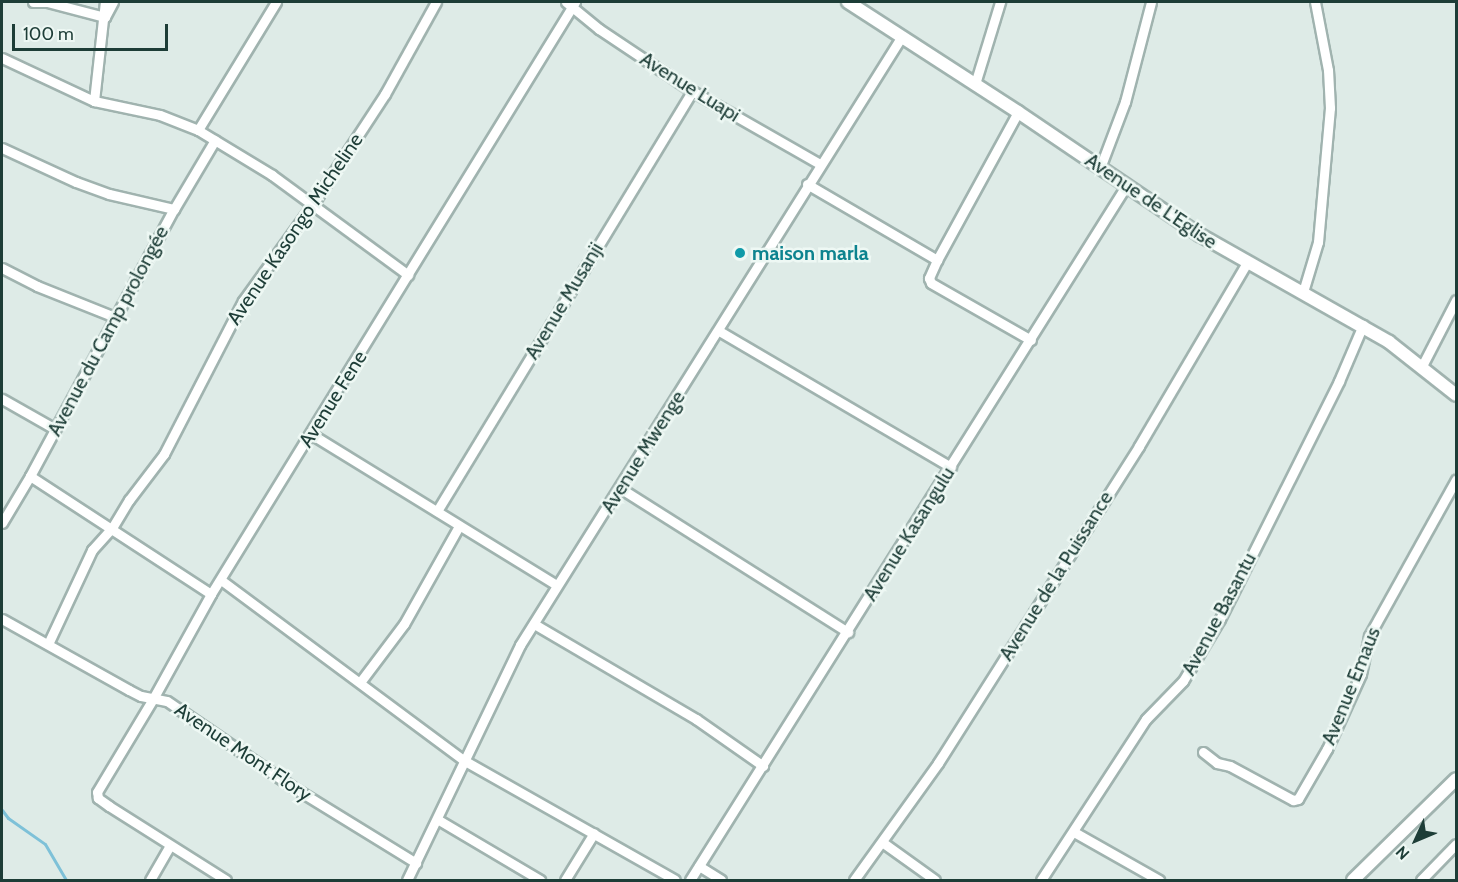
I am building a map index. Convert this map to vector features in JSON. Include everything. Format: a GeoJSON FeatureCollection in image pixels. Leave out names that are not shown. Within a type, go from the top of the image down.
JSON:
{"type":"FeatureCollection","features":[{"type":"Feature","properties":{"kind":"street"},"geometry":{"type":"LineString","coordinates":[[33,2],[47,2],[105,17]]}},
{"type":"Feature","properties":{"kind":"street"},"geometry":{"type":"LineString","coordinates":[[94,101],[105,2]]}},
{"type":"Feature","properties":{"kind":"street"},"geometry":{"type":"LineString","coordinates":[[105,17],[113,2]]}},
{"type":"Feature","properties":{"kind":"street"},"geometry":{"type":"LineString","coordinates":[[198,130],[276,2]]}},
{"type":"Feature","properties":{"kind":"street","name":"Avenue Kasongo Micheline"},"geometry":{"type":"LineString","coordinates":[[48,644],[92,550],[112,528],[129,500],[164,454],[243,301],[313,204],[385,94],[436,2]]}},
{"type":"Feature","properties":{"kind":"street"},"geometry":{"type":"LineString","coordinates":[[975,84],[1000,2]]}},
{"type":"Feature","properties":{"kind":"street"},"geometry":{"type":"LineString","coordinates":[[1100,168],[1125,102],[1151,2]]}},
{"type":"Feature","properties":{"kind":"street"},"geometry":{"type":"LineString","coordinates":[[1303,292],[1318,242],[1330,108],[1328,69],[1315,2]]}},
{"type":"Feature","properties":{"kind":"street","name":"Avenue Luapi"},"geometry":{"type":"LineString","coordinates":[[571,3],[599,29],[692,91],[820,164]]}},
{"type":"Feature","properties":{"kind":"street","name":"Avenue Fene"},"geometry":{"type":"LineString","coordinates":[[170,846],[98,798],[97,792],[154,697],[211,594],[408,275],[571,3]]}},
{"type":"Feature","properties":{"kind":"street","name":"Avenue de L'Eglise"},"geometry":{"type":"LineString","coordinates":[[855,4],[1246,264],[1363,325],[1422,366],[1456,395]]}},
{"type":"Feature","properties":{"kind":"street","name":"Avenue Mwenge"},"geometry":{"type":"LineString","coordinates":[[407,880],[465,761],[502,678],[556,585],[719,331],[807,184],[902,36]]}},
{"type":"Feature","properties":{"kind":"street"},"geometry":{"type":"LineString","coordinates":[[2,58],[94,101],[160,115],[198,130],[313,204],[408,275]]}},
{"type":"Feature","properties":{"kind":"street","name":"Avenue Musanji"},"geometry":{"type":"LineString","coordinates":[[437,512],[692,91]]}},
{"type":"Feature","properties":{"kind":"street"},"geometry":{"type":"LineString","coordinates":[[1018,112],[937,260],[930,278],[931,283],[1031,340]]}},
{"type":"Feature","properties":{"kind":"street","name":"Avenue du Camp prolongée"},"geometry":{"type":"LineString","coordinates":[[2,523],[30,476],[174,209],[216,140]]}},
{"type":"Feature","properties":{"kind":"street"},"geometry":{"type":"LineString","coordinates":[[2,148],[76,182],[109,194],[174,209]]}},
{"type":"Feature","properties":{"kind":"street"},"geometry":{"type":"LineString","coordinates":[[807,184],[937,260]]}},
{"type":"Feature","properties":{"kind":"street","name":"Avenue Kasangulu"},"geometry":{"type":"LineString","coordinates":[[690,880],[848,632],[1126,186]]}},
{"type":"Feature","properties":{"kind":"street","name":"Avenue de la Puissance"},"geometry":{"type":"LineString","coordinates":[[854,880],[938,763],[1139,446],[1246,264]]}},
{"type":"Feature","properties":{"kind":"street"},"geometry":{"type":"LineString","coordinates":[[2,268],[37,286],[115,317]]}},
{"type":"Feature","properties":{"kind":"street"},"geometry":{"type":"LineString","coordinates":[[1422,366],[1456,300]]}},
{"type":"Feature","properties":{"kind":"street","name":"Avenue Basantu"},"geometry":{"type":"LineString","coordinates":[[1041,880],[1146,718],[1183,681],[1214,628],[1340,381],[1363,325]]}},
{"type":"Feature","properties":{"kind":"street"},"geometry":{"type":"LineString","coordinates":[[719,331],[951,467]]}},
{"type":"Feature","properties":{"kind":"street"},"geometry":{"type":"LineString","coordinates":[[2,399],[55,429]]}},
{"type":"Feature","properties":{"kind":"street"},"geometry":{"type":"LineString","coordinates":[[311,434],[556,585]]}},
{"type":"Feature","properties":{"kind":"street"},"geometry":{"type":"LineString","coordinates":[[30,476],[211,594]]}},
{"type":"Feature","properties":{"kind":"street","name":"Avenue Emaus"},"geometry":{"type":"LineString","coordinates":[[1203,752],[1217,763],[1230,766],[1293,800],[1298,799],[1326,748],[1361,674],[1369,636],[1456,480]]}},
{"type":"Feature","properties":{"kind":"street"},"geometry":{"type":"LineString","coordinates":[[620,488],[848,632]]}},
{"type":"Feature","properties":{"kind":"street"},"geometry":{"type":"LineString","coordinates":[[361,681],[404,624],[459,526]]}},
{"type":"Feature","properties":{"kind":"street"},"geometry":{"type":"LineString","coordinates":[[221,580],[361,681],[465,761],[675,880]]}},
{"type":"Feature","properties":{"kind":"street","name":"Avenue Mont Flory"},"geometry":{"type":"LineString","coordinates":[[2,619],[141,696],[168,701],[291,786],[416,862]]}},
{"type":"Feature","properties":{"kind":"street"},"geometry":{"type":"LineString","coordinates":[[534,624],[696,719],[763,766]]}},
{"type":"Feature","properties":{"kind":"street"},"geometry":{"type":"LineString","coordinates":[[1353,880],[1455,782]]}},
{"type":"Feature","properties":{"kind":"street"},"geometry":{"type":"LineString","coordinates":[[437,819],[540,880]]}},
{"type":"Feature","properties":{"kind":"street"},"geometry":{"type":"LineString","coordinates":[[1074,832],[1159,880]]}},
{"type":"Feature","properties":{"kind":"street"},"geometry":{"type":"LineString","coordinates":[[565,880],[594,833]]}},
{"type":"Feature","properties":{"kind":"street"},"geometry":{"type":"LineString","coordinates":[[882,842],[935,880]]}},
{"type":"Feature","properties":{"kind":"street"},"geometry":{"type":"LineString","coordinates":[[1421,880],[1456,844]]}},
{"type":"Feature","properties":{"kind":"street"},"geometry":{"type":"LineString","coordinates":[[150,880],[170,846],[226,880]]}},
{"type":"Feature","properties":{"kind":"street"},"geometry":{"type":"LineString","coordinates":[[699,866],[721,880]]}},
{"type":"Feature","properties":{"kind":"waterway"},"geometry":{"type":"LineString","coordinates":[[2,810],[8,818],[45,844],[66,880]]}},
{"type":"Feature","properties":{"kind":"place","name":"maison marla"},"geometry":{"type":"Point","coordinates":[740,253]}}]}
